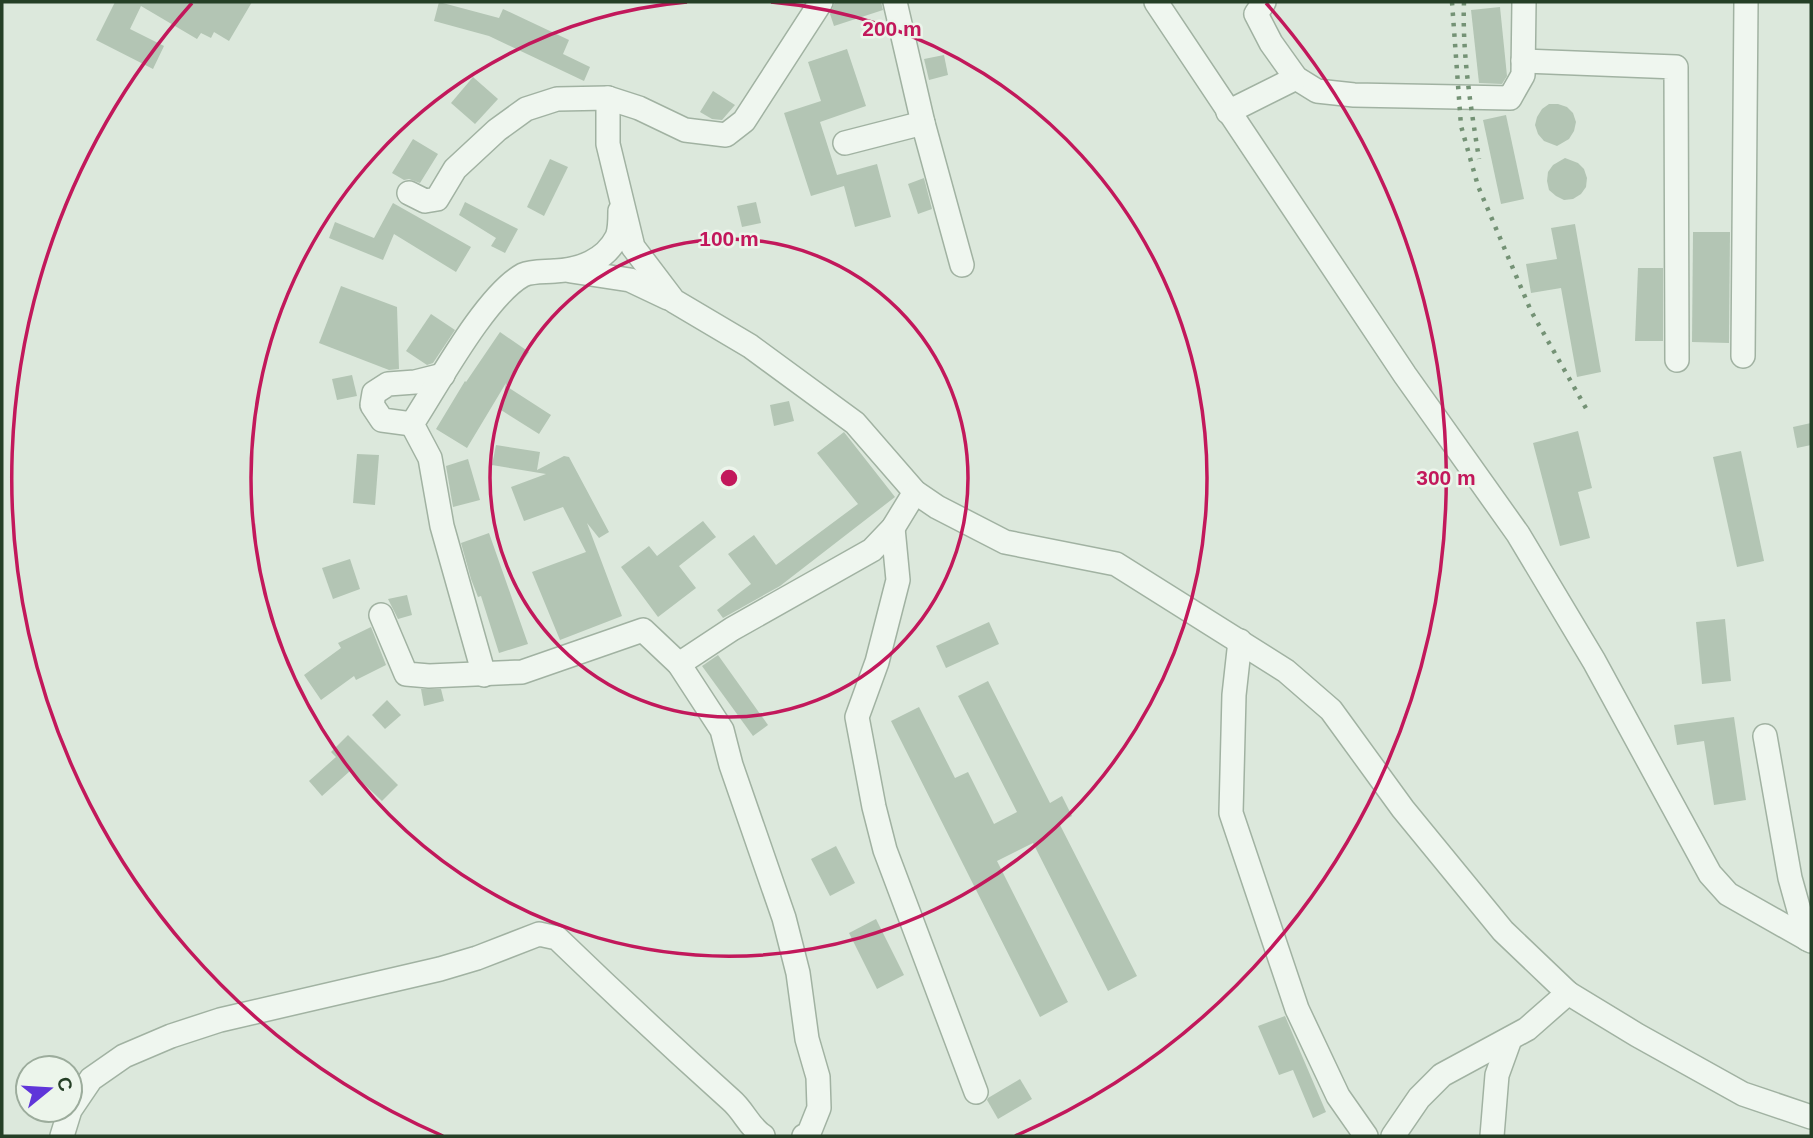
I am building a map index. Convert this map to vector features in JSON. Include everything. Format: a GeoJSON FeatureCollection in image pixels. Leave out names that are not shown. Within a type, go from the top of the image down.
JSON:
{"type":"FeatureCollection","features":[{"type":"Feature","properties":{"kind":"street"},"geometry":{"type":"LineString","coordinates":[[409,193],[425,201],[437,198],[455,169],[498,130],[526,109],[557,99],[608,99],[639,108],[685,130],[726,135],[744,121],[821,2]]}},
{"type":"Feature","properties":{"kind":"street"},"geometry":{"type":"LineString","coordinates":[[895,2],[923,123],[962,265]]}},
{"type":"Feature","properties":{"kind":"street"},"geometry":{"type":"LineString","coordinates":[[1156,2],[1405,375],[1518,534],[1594,661],[1710,874],[1728,894],[1809,940]]}},
{"type":"Feature","properties":{"kind":"street"},"geometry":{"type":"LineString","coordinates":[[1264,2],[1256,14],[1271,43],[1296,78],[1317,91],[1354,95],[1510,98],[1523,75],[1524,2]]}},
{"type":"Feature","properties":{"kind":"street"},"geometry":{"type":"LineString","coordinates":[[1743,356],[1746,2]]}},
{"type":"Feature","properties":{"kind":"street"},"geometry":{"type":"LineString","coordinates":[[1523,61],[1676,67],[1676,360]]}},
{"type":"Feature","properties":{"kind":"street"},"geometry":{"type":"LineString","coordinates":[[1228,112],[1296,78]]}},
{"type":"Feature","properties":{"kind":"street"},"geometry":{"type":"LineString","coordinates":[[608,99],[608,144],[633,247],[674,301]]}},
{"type":"Feature","properties":{"kind":"street"},"geometry":{"type":"LineString","coordinates":[[845,143],[923,123]]}},
{"type":"Feature","properties":{"kind":"street"},"geometry":{"type":"LineString","coordinates":[[568,271],[593,263],[605,253],[618,236],[621,204]]}},
{"type":"Feature","properties":{"kind":"street"},"geometry":{"type":"LineString","coordinates":[[412,424],[486,311],[507,286],[526,274],[568,271],[631,280],[674,301],[750,346],[855,423],[915,492],[937,508],[1005,542],[1116,564],[1286,671],[1331,710],[1403,809],[1503,931],[1568,993],[1743,1094],[1811,1117]]}},
{"type":"Feature","properties":{"kind":"street"},"geometry":{"type":"LineString","coordinates":[[412,424],[382,419],[372,405],[374,393],[387,384],[415,382],[443,375]]}},
{"type":"Feature","properties":{"kind":"street"},"geometry":{"type":"LineString","coordinates":[[412,424],[429,458],[442,526],[484,675]]}},
{"type":"Feature","properties":{"kind":"street"},"geometry":{"type":"LineString","coordinates":[[679,664],[764,610],[872,550],[893,528],[915,492]]}},
{"type":"Feature","properties":{"kind":"street"},"geometry":{"type":"LineString","coordinates":[[893,528],[898,580],[877,662],[857,717],[885,850],[976,1092]]}},
{"type":"Feature","properties":{"kind":"street"},"geometry":{"type":"LineString","coordinates":[[381,615],[406,674],[429,676],[523,672],[643,630],[679,664],[722,730],[731,765],[783,918],[798,973],[807,1040],[818,1077],[819,1108],[808,1133],[804,1136]]}},
{"type":"Feature","properties":{"kind":"street"},"geometry":{"type":"LineString","coordinates":[[1240,641],[1234,695],[1231,813],[1297,1009],[1338,1096],[1366,1136]]}},
{"type":"Feature","properties":{"kind":"street"},"geometry":{"type":"LineString","coordinates":[[1765,736],[1790,878],[1809,940]]}},
{"type":"Feature","properties":{"kind":"street"},"geometry":{"type":"LineString","coordinates":[[62,1136],[70,1110],[91,1079],[135,1051],[220,1020],[440,969],[539,934],[557,938],[735,1103],[755,1131],[763,1136]]}},
{"type":"Feature","properties":{"kind":"street"},"geometry":{"type":"LineString","coordinates":[[1393,1136],[1419,1098],[1442,1075],[1527,1029],[1568,993]]}},
{"type":"Feature","properties":{"kind":"street"},"geometry":{"type":"LineString","coordinates":[[1492,1136],[1497,1075],[1510,1039]]}},
{"type":"Feature","properties":{"kind":"building"},"geometry":{"type":"Polygon","coordinates":[[[115,2],[252,2],[229,41],[214,32],[211,38],[201,33],[197,39],[141,6],[130,29],[164,46],[153,69],[96,40],[115,2]]]}},
{"type":"Feature","properties":{"kind":"building"},"geometry":{"type":"Polygon","coordinates":[[[439,2],[499,18],[503,9],[569,40],[563,54],[590,67],[584,81],[489,36],[434,21],[439,2]]]}},
{"type":"Feature","properties":{"kind":"building"},"geometry":{"type":"Polygon","coordinates":[[[835,2],[881,2],[883,10],[834,26],[830,14],[835,2]]]}},
{"type":"Feature","properties":{"kind":"building"},"geometry":{"type":"Polygon","coordinates":[[[1500,7],[1507,76],[1502,84],[1479,83],[1471,10],[1500,7]]]}},
{"type":"Feature","properties":{"kind":"building"},"geometry":{"type":"Polygon","coordinates":[[[847,49],[866,106],[820,122],[837,175],[877,164],[891,217],[855,227],[844,186],[811,196],[784,113],[821,101],[808,62],[847,49]]]}},
{"type":"Feature","properties":{"kind":"building"},"geometry":{"type":"Polygon","coordinates":[[[944,55],[948,75],[929,80],[924,59],[944,55]]]}},
{"type":"Feature","properties":{"kind":"building"},"geometry":{"type":"Polygon","coordinates":[[[473,77],[498,99],[475,124],[451,103],[473,77]]]}},
{"type":"Feature","properties":{"kind":"building"},"geometry":{"type":"Polygon","coordinates":[[[713,91],[735,105],[722,120],[712,119],[700,112],[713,91]]]}},
{"type":"Feature","properties":{"kind":"building"},"geometry":{"type":"Polygon","coordinates":[[[1549,104],[1567,107],[1576,122],[1569,139],[1557,146],[1544,141],[1535,125],[1542,109],[1549,104]]]}},
{"type":"Feature","properties":{"kind":"building"},"geometry":{"type":"Polygon","coordinates":[[[1506,115],[1524,199],[1501,204],[1483,120],[1506,115]]]}},
{"type":"Feature","properties":{"kind":"building"},"geometry":{"type":"Polygon","coordinates":[[[413,139],[438,154],[420,183],[404,180],[392,173],[413,139]]]}},
{"type":"Feature","properties":{"kind":"building"},"geometry":{"type":"Polygon","coordinates":[[[1565,158],[1578,163],[1587,178],[1586,187],[1581,194],[1564,200],[1549,190],[1547,181],[1548,172],[1553,165],[1565,158]]]}},
{"type":"Feature","properties":{"kind":"building"},"geometry":{"type":"Polygon","coordinates":[[[550,159],[568,167],[544,216],[527,207],[550,159]]]}},
{"type":"Feature","properties":{"kind":"building"},"geometry":{"type":"Polygon","coordinates":[[[924,178],[932,209],[918,214],[908,184],[924,178]]]}},
{"type":"Feature","properties":{"kind":"building"},"geometry":{"type":"Polygon","coordinates":[[[465,202],[518,229],[505,253],[491,246],[496,238],[459,215],[465,202]]]}},
{"type":"Feature","properties":{"kind":"building"},"geometry":{"type":"Polygon","coordinates":[[[756,202],[761,223],[742,227],[737,206],[756,202]]]}},
{"type":"Feature","properties":{"kind":"building"},"geometry":{"type":"Polygon","coordinates":[[[393,203],[471,247],[456,272],[394,234],[383,260],[329,238],[335,222],[374,238],[393,203]]]}},
{"type":"Feature","properties":{"kind":"building"},"geometry":{"type":"Polygon","coordinates":[[[1575,224],[1601,372],[1577,377],[1561,288],[1531,293],[1526,264],[1557,259],[1551,228],[1575,224]]]}},
{"type":"Feature","properties":{"kind":"building"},"geometry":{"type":"Polygon","coordinates":[[[1693,232],[1730,232],[1729,343],[1692,342],[1693,232]]]}},
{"type":"Feature","properties":{"kind":"building"},"geometry":{"type":"Polygon","coordinates":[[[1638,268],[1663,268],[1663,341],[1635,341],[1638,268]]]}},
{"type":"Feature","properties":{"kind":"building"},"geometry":{"type":"Polygon","coordinates":[[[341,286],[397,307],[399,369],[389,370],[319,343],[341,286]]]}},
{"type":"Feature","properties":{"kind":"building"},"geometry":{"type":"Polygon","coordinates":[[[431,314],[455,330],[433,363],[427,365],[406,351],[431,314]]]}},
{"type":"Feature","properties":{"kind":"building"},"geometry":{"type":"Polygon","coordinates":[[[500,332],[529,352],[506,386],[551,415],[539,434],[501,410],[506,383],[467,448],[436,429],[465,381],[500,332]]]}},
{"type":"Feature","properties":{"kind":"building"},"geometry":{"type":"Polygon","coordinates":[[[352,375],[357,396],[337,400],[332,379],[352,375]]]}},
{"type":"Feature","properties":{"kind":"building"},"geometry":{"type":"Polygon","coordinates":[[[789,401],[794,421],[774,426],[770,405],[789,401]]]}},
{"type":"Feature","properties":{"kind":"building"},"geometry":{"type":"Polygon","coordinates":[[[1811,423],[1811,445],[1797,448],[1793,427],[1811,423]]]}},
{"type":"Feature","properties":{"kind":"building"},"geometry":{"type":"Polygon","coordinates":[[[1578,431],[1592,488],[1578,492],[1590,538],[1560,546],[1533,443],[1578,431]]]}},
{"type":"Feature","properties":{"kind":"building"},"geometry":{"type":"Polygon","coordinates":[[[844,432],[895,497],[780,586],[723,618],[717,610],[751,584],[728,554],[754,535],[776,565],[858,504],[817,453],[844,432]]]}},
{"type":"Feature","properties":{"kind":"building"},"geometry":{"type":"Polygon","coordinates":[[[496,445],[540,452],[537,470],[564,456],[569,457],[609,532],[599,538],[587,523],[622,616],[560,640],[532,572],[586,552],[563,507],[524,521],[511,487],[546,474],[492,465],[496,445]]]}},
{"type":"Feature","properties":{"kind":"building"},"geometry":{"type":"Polygon","coordinates":[[[1741,451],[1764,561],[1737,567],[1713,457],[1741,451]]]}},
{"type":"Feature","properties":{"kind":"building"},"geometry":{"type":"Polygon","coordinates":[[[357,454],[379,455],[375,505],[353,503],[357,454]]]}},
{"type":"Feature","properties":{"kind":"building"},"geometry":{"type":"Polygon","coordinates":[[[468,459],[480,500],[453,507],[446,466],[468,459]]]}},
{"type":"Feature","properties":{"kind":"building"},"geometry":{"type":"Polygon","coordinates":[[[703,521],[716,537],[679,566],[696,588],[658,617],[621,567],[649,546],[657,556],[703,521]]]}},
{"type":"Feature","properties":{"kind":"building"},"geometry":{"type":"Polygon","coordinates":[[[489,533],[528,644],[499,653],[481,596],[478,597],[471,579],[461,543],[489,533]]]}},
{"type":"Feature","properties":{"kind":"building"},"geometry":{"type":"Polygon","coordinates":[[[350,559],[360,589],[333,599],[322,568],[350,559]]]}},
{"type":"Feature","properties":{"kind":"building"},"geometry":{"type":"Polygon","coordinates":[[[407,595],[412,615],[398,619],[388,599],[407,595]]]}},
{"type":"Feature","properties":{"kind":"building"},"geometry":{"type":"Polygon","coordinates":[[[1725,619],[1731,681],[1702,684],[1696,622],[1725,619]]]}},
{"type":"Feature","properties":{"kind":"building"},"geometry":{"type":"Polygon","coordinates":[[[989,622],[999,644],[946,668],[936,646],[989,622]]]}},
{"type":"Feature","properties":{"kind":"building"},"geometry":{"type":"Polygon","coordinates":[[[371,627],[386,665],[356,680],[354,676],[321,700],[304,675],[341,648],[338,643],[371,627]]]}},
{"type":"Feature","properties":{"kind":"building"},"geometry":{"type":"Polygon","coordinates":[[[718,655],[768,725],[753,736],[702,666],[718,655]]]}},
{"type":"Feature","properties":{"kind":"building"},"geometry":{"type":"Polygon","coordinates":[[[988,681],[1050,803],[1062,796],[1072,816],[1059,823],[1137,976],[1108,991],[1033,843],[997,861],[1068,1002],[1040,1017],[891,721],[919,707],[955,778],[968,772],[994,824],[1017,812],[958,696],[988,681]]]}},
{"type":"Feature","properties":{"kind":"building"},"geometry":{"type":"Polygon","coordinates":[[[421,689],[441,689],[444,701],[424,706],[421,689]]]}},
{"type":"Feature","properties":{"kind":"building"},"geometry":{"type":"Polygon","coordinates":[[[387,700],[401,715],[385,729],[372,715],[387,700]]]}},
{"type":"Feature","properties":{"kind":"building"},"geometry":{"type":"Polygon","coordinates":[[[1734,717],[1746,800],[1714,805],[1704,741],[1677,745],[1674,725],[1734,717]]]}},
{"type":"Feature","properties":{"kind":"building"},"geometry":{"type":"Polygon","coordinates":[[[348,735],[398,785],[382,801],[350,771],[322,796],[309,781],[336,757],[331,752],[348,735]]]}},
{"type":"Feature","properties":{"kind":"building"},"geometry":{"type":"Polygon","coordinates":[[[836,846],[855,883],[830,896],[811,859],[836,846]]]}},
{"type":"Feature","properties":{"kind":"building"},"geometry":{"type":"Polygon","coordinates":[[[876,919],[904,975],[877,989],[849,933],[876,919]]]}},
{"type":"Feature","properties":{"kind":"building"},"geometry":{"type":"Polygon","coordinates":[[[1285,1016],[1326,1112],[1313,1118],[1293,1070],[1279,1075],[1258,1026],[1285,1016]]]}},
{"type":"Feature","properties":{"kind":"building"},"geometry":{"type":"Polygon","coordinates":[[[1020,1079],[1032,1099],[998,1119],[988,1098],[1020,1079]]]}},
{"type":"Feature","properties":{"kind":"railway"},"geometry":{"type":"LineString","coordinates":[[1452,2],[1461,126],[1478,186],[1531,311],[1587,410]]}},
{"type":"Feature","properties":{"kind":"railway"},"geometry":{"type":"LineString","coordinates":[[1464,2],[1466,61],[1479,159]]}}]}
